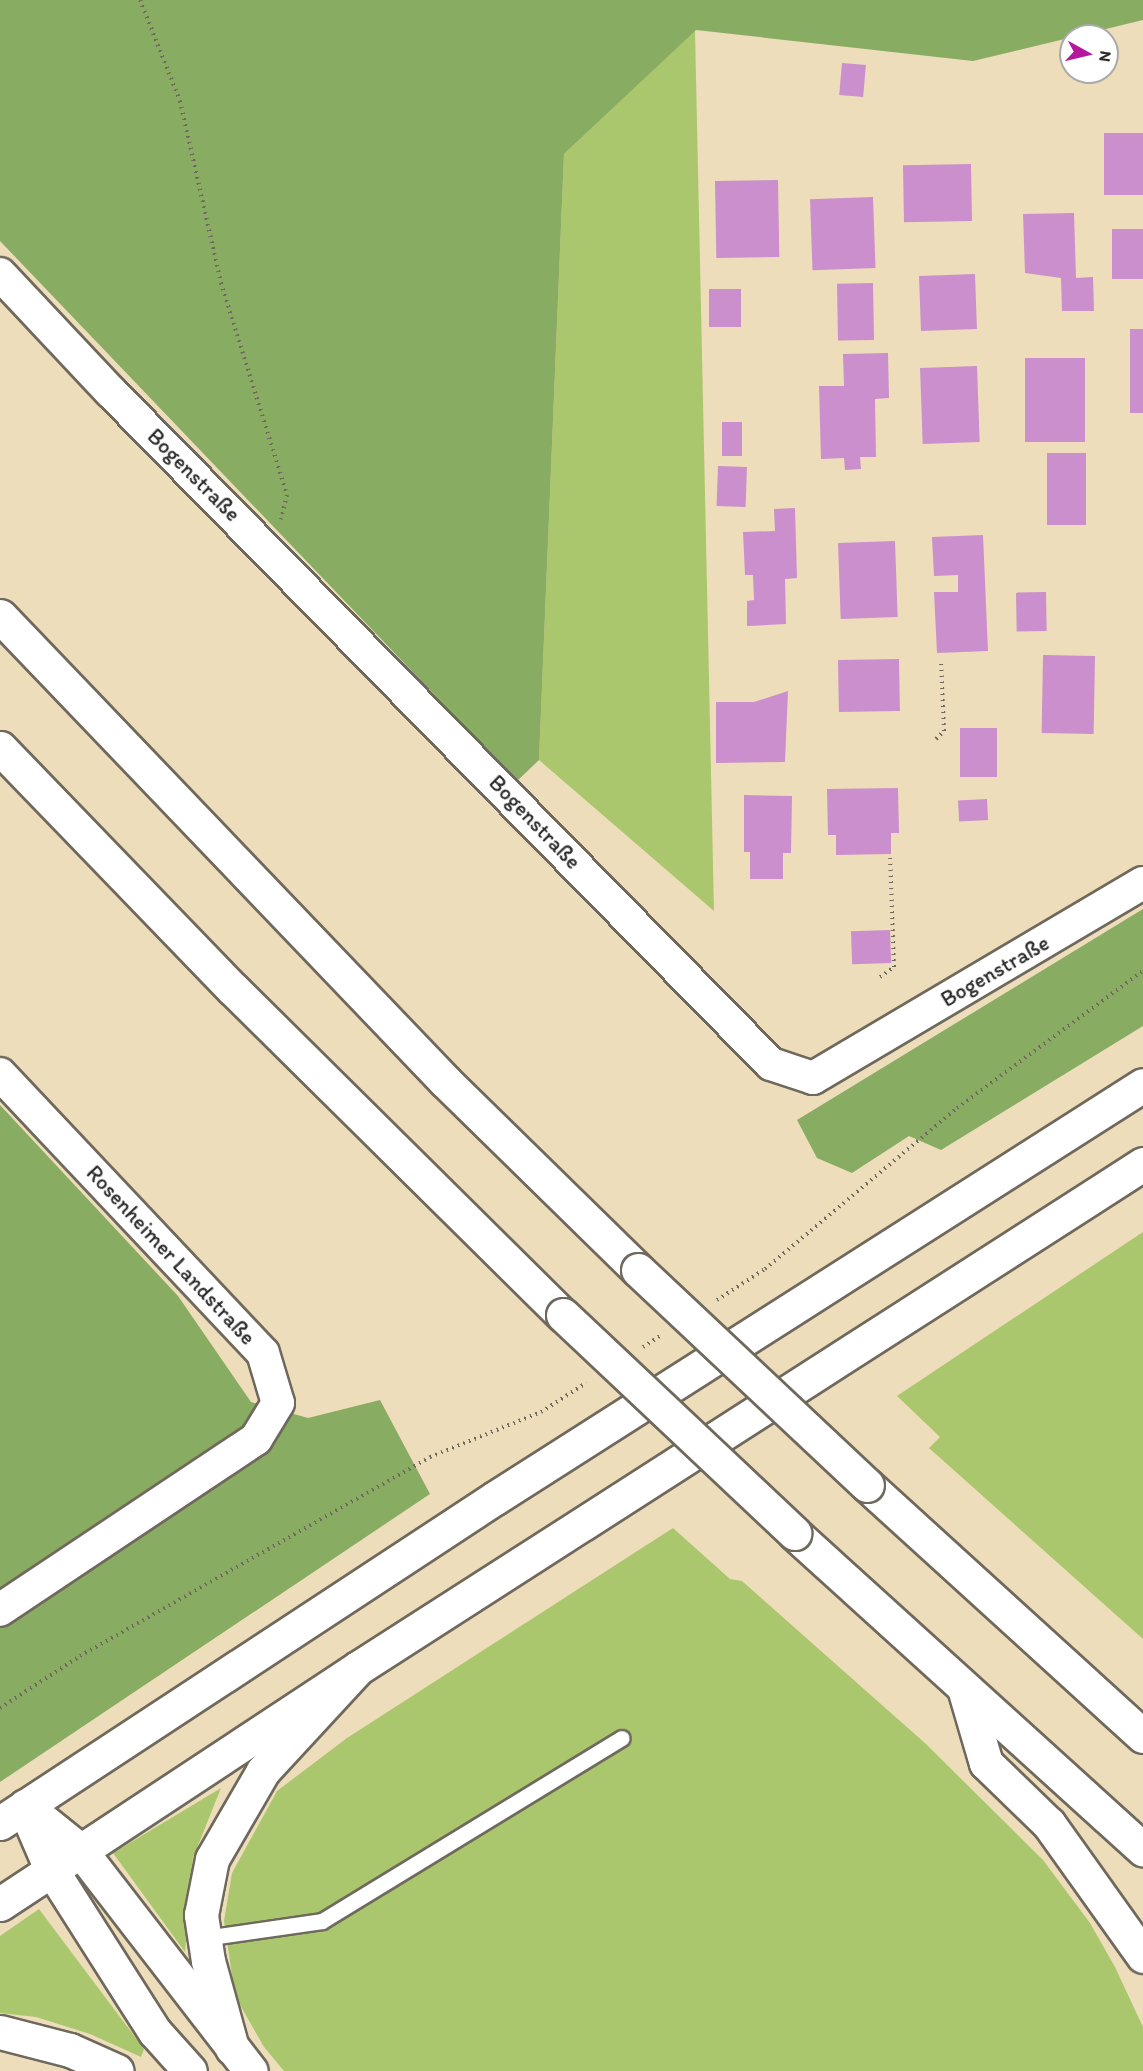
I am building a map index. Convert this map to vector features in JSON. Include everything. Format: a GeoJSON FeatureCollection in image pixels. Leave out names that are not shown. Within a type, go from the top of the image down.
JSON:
{"type":"FeatureCollection","features":[{"type":"Feature","properties":{"kind":"main road"},"geometry":{"type":"LineString","coordinates":[[0,616],[445,1081],[638,1270],[867,1485],[1143,1736]]}},
{"type":"Feature","properties":{"kind":"main road"},"geometry":{"type":"LineString","coordinates":[[0,748],[233,989],[563,1315],[794,1533],[1143,1849]]}},
{"type":"Feature","properties":{"kind":"main road"},"geometry":{"type":"LineString","coordinates":[[12,1815],[495,1498],[1143,1085]]}},
{"type":"Feature","properties":{"kind":"main road"},"geometry":{"type":"LineString","coordinates":[[0,1904],[358,1668],[1143,1164]]}},
{"type":"Feature","properties":{"kind":"main road"},"geometry":{"type":"LineString","coordinates":[[241,2059],[204,1938],[201,1915],[212,1859],[263,1772],[358,1668]]}},
{"type":"Feature","properties":{"kind":"main road"},"geometry":{"type":"LineString","coordinates":[[964,1688],[986,1763],[1049,1824],[1143,1956]]}},
{"type":"Feature","properties":{"kind":"main road"},"geometry":{"type":"LineString","coordinates":[[12,1815],[80,1850],[241,2059]]}},
{"type":"Feature","properties":{"kind":"main road"},"geometry":{"type":"LineString","coordinates":[[12,1815],[51,1869],[155,2032],[190,2071]]}},
{"type":"Feature","properties":{"kind":"main road"},"geometry":{"type":"LineString","coordinates":[[0,2032],[70,2050],[117,2071]]}},
{"type":"Feature","properties":{"kind":"street","name":"Bogenstraße"},"geometry":{"type":"LineString","coordinates":[[0,274],[110,391],[771,1064],[813,1078],[1143,883]]}},
{"type":"Feature","properties":{"kind":"street","name":"Rosenheimer Landstraße"},"geometry":{"type":"LineString","coordinates":[[0,1074],[263,1353],[278,1403],[256,1438],[0,1610]]}},
{"type":"Feature","properties":{"kind":"lane"},"geometry":{"type":"LineString","coordinates":[[204,1938],[322,1921],[622,1738]]}},
{"type":"Feature","properties":{"kind":"path"},"geometry":{"type":"LineString","coordinates":[[140,0],[180,101],[221,283],[287,495],[272,554]]}},
{"type":"Feature","properties":{"kind":"path"},"geometry":{"type":"LineString","coordinates":[[936,739],[944,731],[941,661]]}},
{"type":"Feature","properties":{"kind":"path"},"geometry":{"type":"LineString","coordinates":[[880,977],[894,967],[890,858]]}},
{"type":"Feature","properties":{"kind":"path"},"geometry":{"type":"LineString","coordinates":[[707,1306],[765,1269],[957,1108],[1143,971]]}},
{"type":"Feature","properties":{"kind":"path"},"geometry":{"type":"LineString","coordinates":[[638,1350],[668,1331]]}},
{"type":"Feature","properties":{"kind":"path"},"geometry":{"type":"LineString","coordinates":[[0,1708],[90,1650],[381,1484],[430,1457],[541,1412],[590,1381]]}},
{"type":"Feature","properties":{"kind":"green space"},"geometry":{"type":"Polygon","coordinates":[[[0,0],[1143,0],[1143,20],[1119,26],[1059,24],[1059,40],[973,61],[696,30],[564,154],[539,760],[517,781],[0,241],[0,0]]]}},
{"type":"Feature","properties":{"kind":"green space"},"geometry":{"type":"Polygon","coordinates":[[[695,30],[714,911],[539,760],[564,154],[695,30]]]}},
{"type":"Feature","properties":{"kind":"green space"},"geometry":{"type":"Polygon","coordinates":[[[1143,909],[1143,1026],[941,1150],[909,1136],[852,1173],[817,1158],[797,1120],[1143,909]]]}},
{"type":"Feature","properties":{"kind":"green space"},"geometry":{"type":"Polygon","coordinates":[[[0,1105],[178,1296],[251,1402],[308,1418],[380,1400],[430,1494],[0,1782],[0,1105]]]}},
{"type":"Feature","properties":{"kind":"green space"},"geometry":{"type":"Polygon","coordinates":[[[1143,1232],[1143,1639],[929,1448],[940,1437],[897,1396],[1143,1232]]]}},
{"type":"Feature","properties":{"kind":"green space"},"geometry":{"type":"Polygon","coordinates":[[[673,1528],[730,1579],[742,1581],[926,1744],[1043,1860],[1090,1923],[1115,1967],[1143,2027],[1143,2071],[284,2071],[264,2047],[235,1996],[224,1921],[232,1873],[277,1791],[347,1738],[673,1528]]]}},
{"type":"Feature","properties":{"kind":"green space"},"geometry":{"type":"Polygon","coordinates":[[[221,1788],[193,1858],[185,1952],[113,1853],[221,1788]]]}},
{"type":"Feature","properties":{"kind":"green space"},"geometry":{"type":"Polygon","coordinates":[[[39,1909],[144,2049],[141,2057],[90,2034],[36,2017],[0,2013],[0,1936],[39,1909]]]}},
{"type":"Feature","properties":{"kind":"building"},"geometry":{"type":"Polygon","coordinates":[[[842,63],[866,65],[863,97],[839,95],[842,63]]]}},
{"type":"Feature","properties":{"kind":"building"},"geometry":{"type":"Polygon","coordinates":[[[1104,133],[1143,133],[1143,195],[1104,195],[1104,133]]]}},
{"type":"Feature","properties":{"kind":"building"},"geometry":{"type":"Polygon","coordinates":[[[971,164],[972,221],[904,222],[903,165],[971,164]]]}},
{"type":"Feature","properties":{"kind":"building"},"geometry":{"type":"Polygon","coordinates":[[[778,180],[779,257],[716,258],[715,181],[778,180]]]}},
{"type":"Feature","properties":{"kind":"building"},"geometry":{"type":"Polygon","coordinates":[[[873,197],[875,268],[813,270],[810,199],[873,197]]]}},
{"type":"Feature","properties":{"kind":"building"},"geometry":{"type":"Polygon","coordinates":[[[1074,213],[1076,278],[1093,277],[1094,311],[1062,311],[1061,278],[1025,273],[1023,214],[1074,213]]]}},
{"type":"Feature","properties":{"kind":"building"},"geometry":{"type":"Polygon","coordinates":[[[1112,229],[1143,229],[1143,279],[1112,279],[1112,229]]]}},
{"type":"Feature","properties":{"kind":"building"},"geometry":{"type":"Polygon","coordinates":[[[975,274],[977,329],[921,331],[919,276],[975,274]]]}},
{"type":"Feature","properties":{"kind":"building"},"geometry":{"type":"Polygon","coordinates":[[[873,283],[874,340],[838,341],[837,284],[873,283]]]}},
{"type":"Feature","properties":{"kind":"building"},"geometry":{"type":"Polygon","coordinates":[[[709,289],[741,289],[741,327],[709,327],[709,289]]]}},
{"type":"Feature","properties":{"kind":"building"},"geometry":{"type":"Polygon","coordinates":[[[1130,329],[1143,329],[1143,413],[1130,413],[1130,329]]]}},
{"type":"Feature","properties":{"kind":"building"},"geometry":{"type":"Polygon","coordinates":[[[888,353],[889,398],[875,399],[876,457],[860,457],[861,469],[845,470],[844,458],[821,459],[819,386],[844,386],[843,354],[888,353]]]}},
{"type":"Feature","properties":{"kind":"building"},"geometry":{"type":"Polygon","coordinates":[[[1025,358],[1085,358],[1085,442],[1025,442],[1025,358]]]}},
{"type":"Feature","properties":{"kind":"building"},"geometry":{"type":"Polygon","coordinates":[[[977,366],[980,442],[923,444],[920,368],[977,366]]]}},
{"type":"Feature","properties":{"kind":"building"},"geometry":{"type":"Polygon","coordinates":[[[722,422],[742,422],[742,456],[722,456],[722,422]]]}},
{"type":"Feature","properties":{"kind":"building"},"geometry":{"type":"Polygon","coordinates":[[[1047,453],[1086,453],[1086,525],[1047,525],[1047,453]]]}},
{"type":"Feature","properties":{"kind":"building"},"geometry":{"type":"Polygon","coordinates":[[[718,466],[747,467],[746,507],[717,506],[718,466]]]}},
{"type":"Feature","properties":{"kind":"building"},"geometry":{"type":"Polygon","coordinates":[[[795,508],[797,578],[785,579],[786,624],[747,626],[747,601],[754,600],[753,575],[745,575],[743,532],[775,531],[774,509],[795,508]]]}},
{"type":"Feature","properties":{"kind":"building"},"geometry":{"type":"Polygon","coordinates":[[[983,535],[988,651],[937,653],[934,592],[958,592],[958,575],[934,576],[932,537],[983,535]]]}},
{"type":"Feature","properties":{"kind":"building"},"geometry":{"type":"Polygon","coordinates":[[[895,541],[898,617],[841,619],[838,543],[895,541]]]}},
{"type":"Feature","properties":{"kind":"building"},"geometry":{"type":"Polygon","coordinates":[[[1046,592],[1047,631],[1017,632],[1016,593],[1046,592]]]}},
{"type":"Feature","properties":{"kind":"building"},"geometry":{"type":"Polygon","coordinates":[[[1043,655],[1095,656],[1094,734],[1042,733],[1043,655]]]}},
{"type":"Feature","properties":{"kind":"building"},"geometry":{"type":"Polygon","coordinates":[[[899,659],[900,711],[839,712],[838,660],[899,659]]]}},
{"type":"Feature","properties":{"kind":"building"},"geometry":{"type":"Polygon","coordinates":[[[788,691],[785,762],[716,763],[716,702],[754,702],[788,691]]]}},
{"type":"Feature","properties":{"kind":"building"},"geometry":{"type":"Polygon","coordinates":[[[960,728],[997,728],[997,777],[960,777],[960,728]]]}},
{"type":"Feature","properties":{"kind":"building"},"geometry":{"type":"Polygon","coordinates":[[[898,788],[899,833],[891,833],[891,854],[836,855],[836,835],[828,835],[827,789],[898,788]]]}},
{"type":"Feature","properties":{"kind":"building"},"geometry":{"type":"Polygon","coordinates":[[[744,795],[792,796],[791,853],[783,853],[783,879],[750,879],[750,852],[744,852],[744,795]]]}},
{"type":"Feature","properties":{"kind":"building"},"geometry":{"type":"Polygon","coordinates":[[[987,799],[988,820],[959,821],[958,801],[987,799]]]}},
{"type":"Feature","properties":{"kind":"building"},"geometry":{"type":"Polygon","coordinates":[[[890,930],[891,963],[852,964],[851,931],[890,930]]]}}]}
